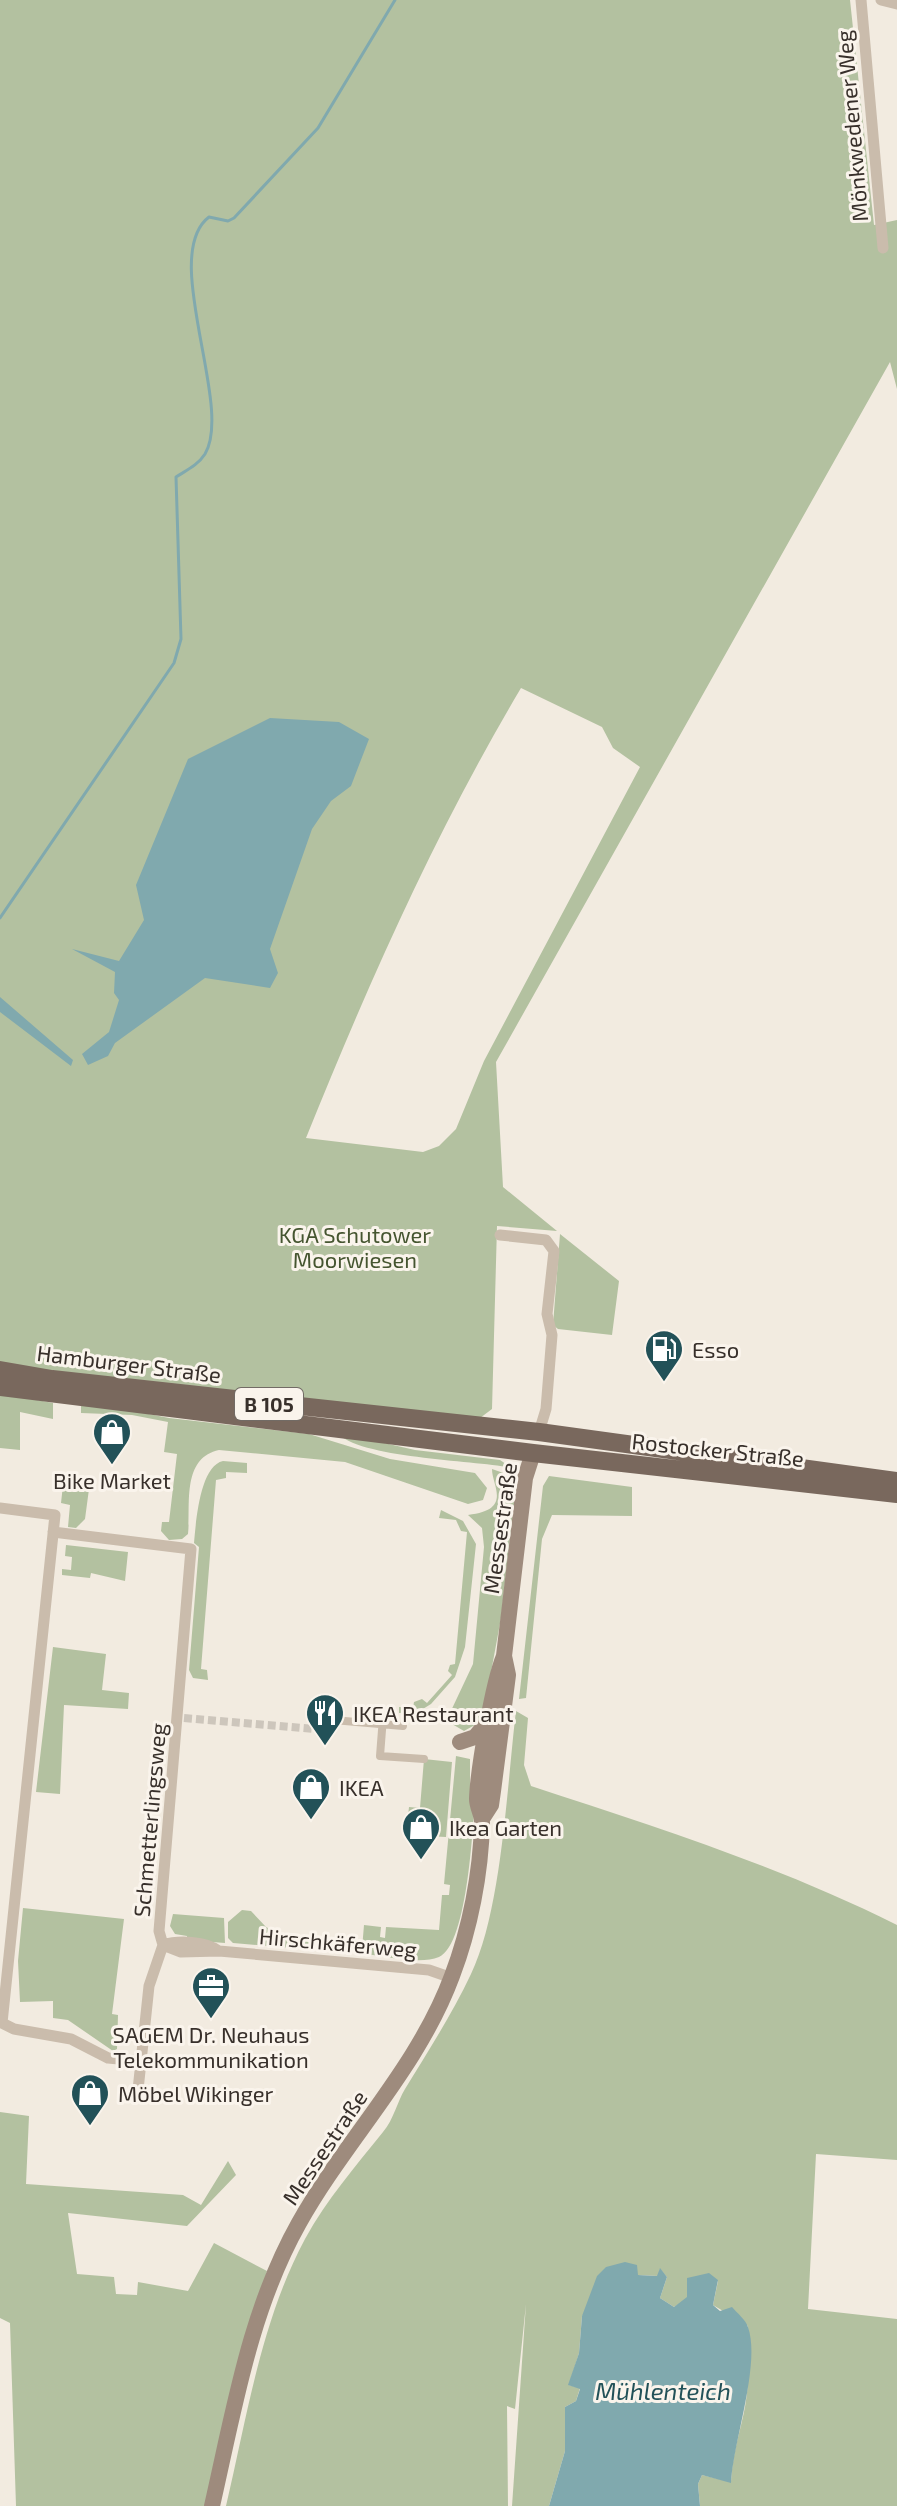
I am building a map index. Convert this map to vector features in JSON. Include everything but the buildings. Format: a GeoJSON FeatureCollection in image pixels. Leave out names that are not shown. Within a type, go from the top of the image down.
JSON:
{"type":"FeatureCollection","features":[{"type":"Feature","properties":{"kind":"main road","name":"Hamburger Straße"},"geometry":{"type":"LineString","coordinates":[[0,1370],[98,1385],[539,1432]]}},
{"type":"Feature","properties":{"kind":"main road","name":"Hamburger Straße"},"geometry":{"type":"LineString","coordinates":[[0,1387],[533,1453]]}},
{"type":"Feature","properties":{"kind":"main road"},"geometry":{"type":"LineString","coordinates":[[533,1453],[539,1432]]}},
{"type":"Feature","properties":{"kind":"main road","name":"Rostocker Straße"},"geometry":{"type":"LineString","coordinates":[[539,1432],[897,1481]]}},
{"type":"Feature","properties":{"kind":"main road","name":"Rostocker Straße"},"geometry":{"type":"LineString","coordinates":[[533,1453],[897,1494]]}},
{"type":"Feature","properties":{"kind":"main road","name":"Messestraße"},"geometry":{"type":"LineString","coordinates":[[212,2506],[251,2341],[274,2275],[308,2208],[418,2044],[452,1978],[471,1913],[482,1819],[477,1802],[496,1675],[504,1656],[525,1478],[533,1453]]}},
{"type":"Feature","properties":{"kind":"main road","name":"Messestraße"},"geometry":{"type":"LineString","coordinates":[[482,1819],[491,1805],[508,1675],[504,1656]]}},
{"type":"Feature","properties":{"kind":"main road"},"geometry":{"type":"LineString","coordinates":[[460,1742],[475,1737],[490,1718]]}},
{"type":"Feature","properties":{"kind":"street","name":"Mönkwedener Weg"},"geometry":{"type":"LineString","coordinates":[[861,0],[883,248]]}},
{"type":"Feature","properties":{"kind":"street"},"geometry":{"type":"LineString","coordinates":[[881,0],[897,4]]}},
{"type":"Feature","properties":{"kind":"street"},"geometry":{"type":"LineString","coordinates":[[500,1235],[546,1240],[554,1251],[547,1314],[552,1335],[546,1409],[539,1432]]}},
{"type":"Feature","properties":{"kind":"street"},"geometry":{"type":"LineString","coordinates":[[0,1508],[55,1515],[2,1987],[2,2018],[6,2027],[71,2039],[108,2058],[140,2061]]}},
{"type":"Feature","properties":{"kind":"street","name":"Schmetterlingsweg"},"geometry":{"type":"LineString","coordinates":[[53,1532],[191,1549],[159,1931],[163,1945],[149,1986],[138,2090]]}},
{"type":"Feature","properties":{"kind":"street"},"geometry":{"type":"LineString","coordinates":[[327,1730],[333,1720],[383,1721],[403,1726]]}},
{"type":"Feature","properties":{"kind":"street"},"geometry":{"type":"LineString","coordinates":[[383,1721],[380,1756],[424,1759]]}},
{"type":"Feature","properties":{"kind":"street","name":"Hirschkäferweg"},"geometry":{"type":"LineString","coordinates":[[163,1945],[212,1946],[219,1951],[430,1970],[452,1978]]}},
{"type":"Feature","properties":{"kind":"green space","name":"KGA Schutower Moorwiesen"},"geometry":{"type":"Polygon","coordinates":[[[0,0],[850,0],[874,225],[897,220],[897,389],[890,362],[496,1062],[503,1187],[557,1231],[497,1226],[492,1409],[476,1421],[0,1365],[0,0]],[[521,688],[460,797],[405,909],[306,1138],[423,1152],[439,1146],[456,1129],[484,1061],[640,767],[613,748],[602,727],[521,688]]]}},
{"type":"Feature","properties":{"kind":"green space"},"geometry":{"type":"Polygon","coordinates":[[[560,1234],[619,1281],[612,1335],[558,1329],[553,1325],[560,1234]]]}},
{"type":"Feature","properties":{"kind":"green space"},"geometry":{"type":"Polygon","coordinates":[[[0,1393],[53,1403],[53,1419],[20,1412],[20,1450],[0,1448],[0,1393]]]}},
{"type":"Feature","properties":{"kind":"green space"},"geometry":{"type":"Polygon","coordinates":[[[103,1405],[169,1418],[309,1434],[390,1459],[475,1473],[487,1488],[483,1500],[468,1504],[345,1462],[219,1450],[207,1455],[193,1473],[188,1534],[182,1539],[169,1540],[161,1531],[162,1522],[169,1522],[177,1454],[164,1452],[168,1422],[132,1415],[81,1413],[81,1406],[103,1405]]]}},
{"type":"Feature","properties":{"kind":"green space"},"geometry":{"type":"Polygon","coordinates":[[[336,1432],[415,1450],[500,1460],[512,1468],[392,1453],[349,1441],[336,1432]]]}},
{"type":"Feature","properties":{"kind":"green space"},"geometry":{"type":"Polygon","coordinates":[[[223,1461],[247,1463],[247,1473],[226,1472],[226,1478],[216,1480],[201,1669],[207,1670],[208,1680],[193,1678],[189,1670],[199,1547],[194,1543],[204,1483],[215,1465],[223,1461]]]}},
{"type":"Feature","properties":{"kind":"green space"},"geometry":{"type":"Polygon","coordinates":[[[492,1469],[515,1477],[516,1486],[501,1618],[482,1721],[464,1731],[452,1724],[449,1715],[473,1664],[484,1547],[482,1528],[468,1515],[491,1508],[495,1503],[497,1496],[492,1469]]]}},
{"type":"Feature","properties":{"kind":"green space"},"geometry":{"type":"Polygon","coordinates":[[[549,1476],[632,1487],[632,1516],[552,1515],[542,1539],[526,1698],[519,1699],[543,1486],[549,1476]]]}},
{"type":"Feature","properties":{"kind":"green space"},"geometry":{"type":"Polygon","coordinates":[[[63,1485],[89,1489],[85,1519],[76,1528],[68,1527],[70,1505],[61,1503],[63,1485]]]}},
{"type":"Feature","properties":{"kind":"green space"},"geometry":{"type":"Polygon","coordinates":[[[441,1510],[463,1521],[476,1544],[465,1647],[455,1677],[431,1704],[418,1712],[399,1713],[399,1707],[413,1708],[414,1702],[422,1699],[427,1703],[452,1675],[448,1671],[450,1665],[455,1664],[467,1532],[461,1531],[456,1520],[439,1518],[441,1510]]]}},
{"type":"Feature","properties":{"kind":"green space"},"geometry":{"type":"Polygon","coordinates":[[[66,1545],[128,1552],[125,1581],[91,1573],[90,1578],[62,1575],[62,1569],[71,1570],[72,1557],[65,1556],[66,1545]]]}},
{"type":"Feature","properties":{"kind":"green space"},"geometry":{"type":"Polygon","coordinates":[[[53,1647],[106,1654],[102,1690],[129,1693],[128,1709],[64,1705],[60,1794],[36,1792],[53,1647]]]}},
{"type":"Feature","properties":{"kind":"green space"},"geometry":{"type":"Polygon","coordinates":[[[516,1711],[528,1718],[524,1765],[531,1786],[762,1866],[897,1925],[897,2160],[816,2154],[808,2309],[897,2319],[897,2506],[700,2506],[698,2484],[702,2475],[731,2482],[745,2409],[748,2326],[713,2305],[718,2281],[674,2307],[660,2298],[667,2277],[660,2269],[658,2276],[638,2275],[582,2316],[579,2353],[569,2385],[580,2388],[576,2401],[565,2407],[565,2451],[549,2506],[512,2506],[526,2304],[515,2409],[507,2406],[508,2506],[226,2506],[266,2336],[290,2270],[323,2210],[390,2122],[405,2089],[464,1989],[481,1947],[496,1882],[516,1711]]]}},
{"type":"Feature","properties":{"kind":"green space"},"geometry":{"type":"Polygon","coordinates":[[[456,1756],[470,1759],[470,1785],[476,1786],[468,1879],[457,1929],[449,1947],[439,1957],[422,1960],[365,1954],[362,1949],[364,1925],[381,1927],[380,1937],[385,1938],[386,1927],[439,1930],[442,1895],[449,1895],[450,1885],[444,1884],[456,1756]]]}},
{"type":"Feature","properties":{"kind":"green space"},"geometry":{"type":"Polygon","coordinates":[[[424,1759],[452,1762],[446,1837],[406,1835],[409,1807],[420,1808],[424,1759]]]}},
{"type":"Feature","properties":{"kind":"green space"},"geometry":{"type":"Polygon","coordinates":[[[23,1908],[124,1919],[112,2014],[118,2015],[117,2049],[113,2051],[68,2020],[53,2018],[53,2001],[20,2002],[18,1961],[23,1908]]]}},
{"type":"Feature","properties":{"kind":"green space"},"geometry":{"type":"Polygon","coordinates":[[[242,1910],[251,1911],[266,1927],[280,1934],[340,1940],[344,1948],[339,1952],[233,1943],[228,1938],[228,1922],[242,1910]]]}},
{"type":"Feature","properties":{"kind":"green space"},"geometry":{"type":"Polygon","coordinates":[[[173,1914],[224,1918],[225,1943],[187,1940],[187,1936],[175,1934],[170,1926],[173,1914]]]}},
{"type":"Feature","properties":{"kind":"green space"},"geometry":{"type":"Polygon","coordinates":[[[0,2112],[29,2116],[26,2184],[183,2195],[201,2205],[228,2161],[236,2175],[187,2226],[68,2213],[77,2274],[114,2277],[116,2294],[137,2295],[138,2282],[188,2291],[214,2243],[267,2271],[206,2506],[16,2506],[10,2323],[0,2318],[0,2112]]]}},
{"type":"Feature","properties":{"kind":"water"},"geometry":{"type":"Polygon","coordinates":[[[270,718],[339,722],[369,739],[351,786],[331,801],[312,829],[270,949],[278,973],[270,988],[205,978],[115,1043],[108,1056],[88,1065],[82,1054],[109,1032],[119,1000],[114,993],[115,972],[72,949],[119,961],[144,920],[136,885],[188,759],[270,718]]]}},
{"type":"Feature","properties":{"kind":"water"},"geometry":{"type":"Polygon","coordinates":[[[0,997],[73,1060],[71,1066],[0,1012],[0,997]]]}},
{"type":"Feature","properties":{"kind":"water","name":"Mühlenteich"},"geometry":{"type":"Polygon","coordinates":[[[625,2262],[637,2265],[638,2275],[657,2276],[660,2268],[667,2277],[660,2298],[674,2307],[687,2297],[687,2278],[709,2273],[718,2280],[713,2305],[720,2311],[732,2307],[747,2324],[751,2343],[749,2382],[731,2483],[702,2475],[698,2484],[700,2506],[549,2506],[565,2451],[565,2407],[576,2401],[580,2389],[568,2385],[579,2353],[582,2316],[597,2276],[606,2267],[625,2262]]]}},
{"type":"Feature","properties":{"kind":"waterway"},"geometry":{"type":"LineString","coordinates":[[0,918],[174,663],[181,639],[176,477],[202,458],[211,432],[211,402],[193,296],[191,263],[196,236],[209,217],[228,221],[234,218],[318,128],[395,0]]}},
{"type":"Feature","properties":{"kind":"tunnel"},"geometry":{"type":"LineString","coordinates":[[184,1718],[327,1730]]}},
{"type":"Feature","properties":{"kind":"place","name":"Esso"},"geometry":{"type":"Point","coordinates":[664,1383]}},
{"type":"Feature","properties":{"kind":"place","name":"Bike Market"},"geometry":{"type":"Point","coordinates":[112,1466]}},
{"type":"Feature","properties":{"kind":"place","name":"IKEA Restaurant"},"geometry":{"type":"Point","coordinates":[325,1747]}},
{"type":"Feature","properties":{"kind":"place","name":"IKEA"},"geometry":{"type":"Point","coordinates":[311,1821]}},
{"type":"Feature","properties":{"kind":"place","name":"Ikea Garten"},"geometry":{"type":"Point","coordinates":[421,1861]}},
{"type":"Feature","properties":{"kind":"place","name":"SAGEM Dr. Neuhaus Telekommunikation"},"geometry":{"type":"Point","coordinates":[211,2020]}},
{"type":"Feature","properties":{"kind":"place","name":"Möbel Wikinger"},"geometry":{"type":"Point","coordinates":[90,2127]}}]}
